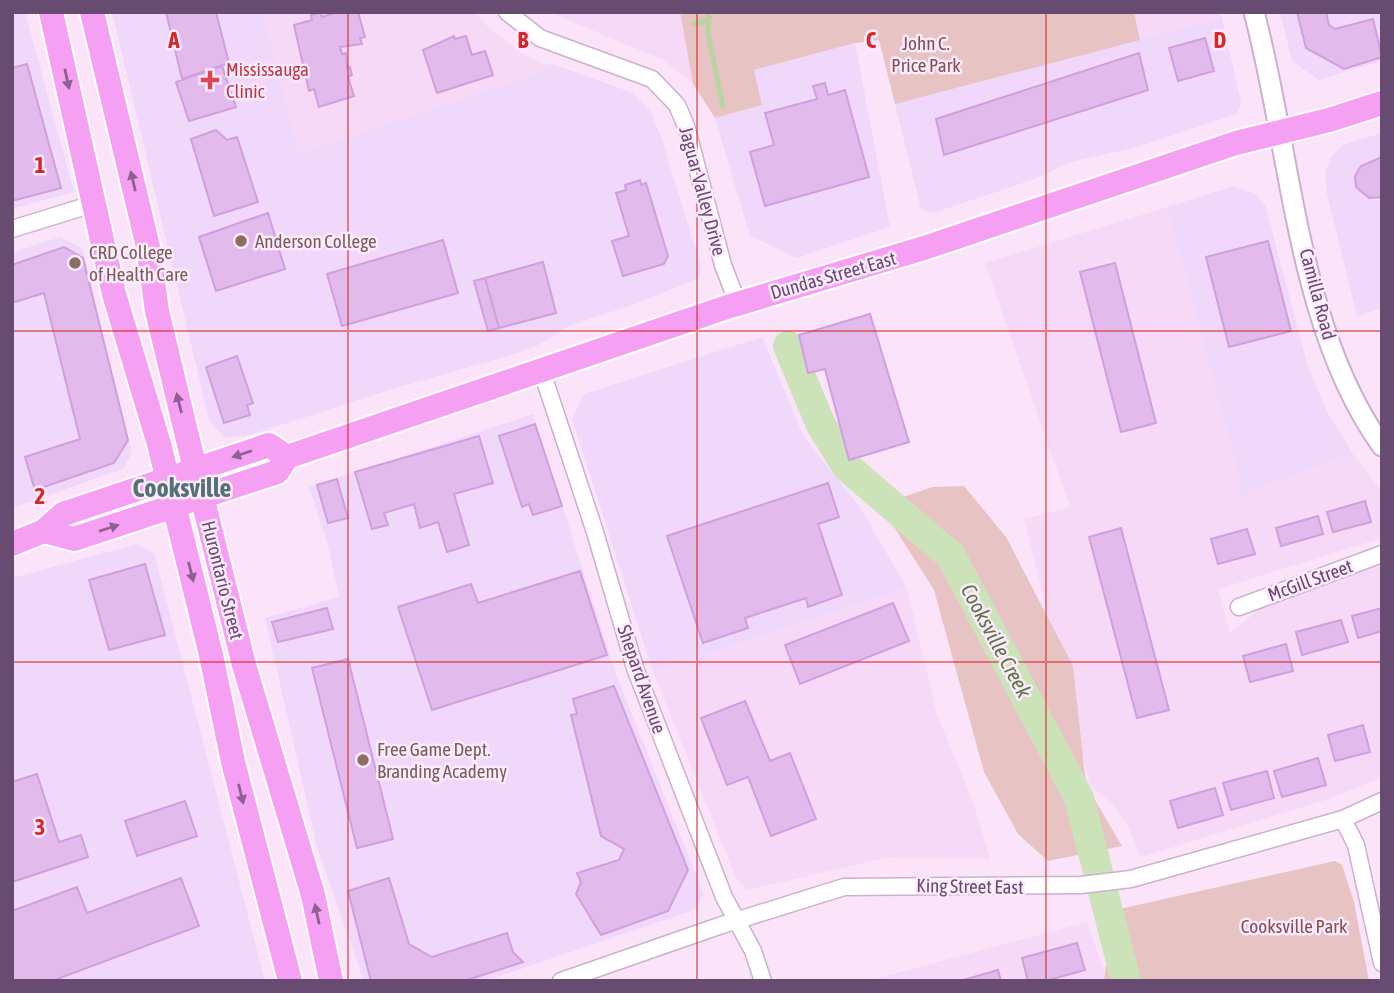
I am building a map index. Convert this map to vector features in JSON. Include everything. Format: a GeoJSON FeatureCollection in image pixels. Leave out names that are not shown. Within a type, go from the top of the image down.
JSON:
{"type":"FeatureCollection","features":[{"type":"Feature","properties":{"kind":"main road","name":"Hurontario Street"},"geometry":{"type":"LineString","coordinates":[[51,12],[121,319],[174,506],[211,655],[233,762],[289,981]]}},
{"type":"Feature","properties":{"kind":"main road","name":"Hurontario Street"},"geometry":{"type":"LineString","coordinates":[[92,12],[148,247],[157,312],[195,470],[244,666],[313,895],[331,981]]}},
{"type":"Feature","properties":{"kind":"main road","name":"Dundas Street East"},"geometry":{"type":"LineString","coordinates":[[44,531],[74,539],[277,472],[287,457],[541,369],[738,304],[924,248],[1236,144],[1382,103]]}},
{"type":"Feature","properties":{"kind":"main road"},"geometry":{"type":"LineString","coordinates":[[12,544],[44,531],[63,514],[269,445],[287,457]]}},
{"type":"Feature","properties":{"kind":"street","name":"Jaguar Valley Drive"},"geometry":{"type":"LineString","coordinates":[[508,12],[540,38],[652,79],[666,90],[686,126],[723,265],[738,304]]}},
{"type":"Feature","properties":{"kind":"street","name":"Camilla Road"},"geometry":{"type":"LineString","coordinates":[[1254,12],[1274,93],[1286,174],[1331,343],[1353,397],[1382,446]]}},
{"type":"Feature","properties":{"kind":"street"},"geometry":{"type":"LineString","coordinates":[[12,229],[93,204]]}},
{"type":"Feature","properties":{"kind":"street","name":"Shepard Avenue"},"geometry":{"type":"LineString","coordinates":[[541,369],[595,532],[635,668],[724,897],[753,951],[763,981]]}},
{"type":"Feature","properties":{"kind":"street","name":"McGill Street"},"geometry":{"type":"LineString","coordinates":[[1239,607],[1382,554]]}},
{"type":"Feature","properties":{"kind":"street","name":"King Street East"},"geometry":{"type":"LineString","coordinates":[[561,981],[844,887],[1082,886],[1116,881],[1192,863],[1343,819],[1382,801]]}},
{"type":"Feature","properties":{"kind":"street"},"geometry":{"type":"LineString","coordinates":[[1343,819],[1356,845],[1382,963]]}},
{"type":"Feature","properties":{"kind":"shaded area"},"geometry":{"type":"Polygon","coordinates":[[[12,12],[25,12],[74,192],[12,209],[12,12]]]}},
{"type":"Feature","properties":{"kind":"shaded area"},"geometry":{"type":"Polygon","coordinates":[[[112,12],[263,12],[299,153],[541,73],[552,64],[631,92],[651,112],[702,270],[697,279],[630,306],[571,325],[538,345],[515,354],[386,391],[250,435],[225,438],[209,420],[112,12]]]}},
{"type":"Feature","properties":{"kind":"shaded area"},"geometry":{"type":"Polygon","coordinates":[[[263,12],[475,12],[489,28],[523,53],[542,64],[552,64],[541,73],[299,154],[263,12]]]}},
{"type":"Feature","properties":{"kind":"shaded area"},"geometry":{"type":"Polygon","coordinates":[[[549,12],[680,12],[693,84],[663,60],[549,12]]]}},
{"type":"Feature","properties":{"kind":"shaded area"},"geometry":{"type":"Polygon","coordinates":[[[1134,12],[1220,12],[1222,18],[1140,40],[1134,12]]]}},
{"type":"Feature","properties":{"kind":"shaded area"},"geometry":{"type":"Polygon","coordinates":[[[1280,12],[1382,12],[1382,61],[1319,80],[1292,61],[1280,12]]]}},
{"type":"Feature","properties":{"kind":"shaded area"},"geometry":{"type":"Polygon","coordinates":[[[1222,18],[1241,102],[1237,114],[1134,148],[1070,162],[1035,179],[933,213],[921,209],[895,104],[1222,18]]]}},
{"type":"Feature","properties":{"kind":"shaded area"},"geometry":{"type":"Polygon","coordinates":[[[855,43],[890,227],[797,258],[750,236],[715,118],[762,105],[753,70],[855,43]]]}},
{"type":"Feature","properties":{"kind":"shaded area"},"geometry":{"type":"Polygon","coordinates":[[[1382,133],[1382,308],[1357,316],[1327,194],[1325,173],[1331,157],[1342,145],[1382,133]]]}},
{"type":"Feature","properties":{"kind":"shaded area"},"geometry":{"type":"Polygon","coordinates":[[[1233,186],[1255,194],[1265,204],[1307,363],[1326,410],[1353,454],[1243,494],[1167,207],[1233,186]]]}},
{"type":"Feature","properties":{"kind":"shaded area"},"geometry":{"type":"Polygon","coordinates":[[[1167,207],[1243,494],[1353,454],[1382,492],[1382,538],[1218,589],[1230,633],[1268,602],[1382,565],[1382,777],[1332,798],[1141,857],[1128,826],[1112,804],[1090,785],[1024,519],[1070,507],[985,263],[1167,207]]]}},
{"type":"Feature","properties":{"kind":"shaded area"},"geometry":{"type":"Polygon","coordinates":[[[60,237],[82,248],[132,453],[123,469],[12,508],[12,253],[60,237]]]}},
{"type":"Feature","properties":{"kind":"shaded area"},"geometry":{"type":"Polygon","coordinates":[[[762,337],[803,435],[861,509],[907,588],[653,672],[572,419],[584,394],[762,337]]]}},
{"type":"Feature","properties":{"kind":"shaded area"},"geometry":{"type":"Polygon","coordinates":[[[533,414],[616,674],[704,895],[694,910],[486,981],[364,981],[318,851],[265,618],[339,597],[328,545],[309,487],[533,414]]]}},
{"type":"Feature","properties":{"kind":"shaded area"},"geometry":{"type":"Polygon","coordinates":[[[137,544],[154,553],[265,981],[12,981],[12,578],[137,544]]]}},
{"type":"Feature","properties":{"kind":"shaded area"},"geometry":{"type":"Polygon","coordinates":[[[907,588],[937,715],[972,799],[990,859],[885,858],[748,890],[737,880],[653,672],[907,588]]]}},
{"type":"Feature","properties":{"kind":"shaded area"},"geometry":{"type":"Polygon","coordinates":[[[1087,922],[1107,981],[867,981],[1087,922]]]}},
{"type":"Feature","properties":{"kind":"green space","name":"John C. Price Park"},"geometry":{"type":"Polygon","coordinates":[[[680,12],[1134,12],[1140,40],[895,104],[879,40],[855,43],[754,70],[762,105],[715,118],[693,84],[680,12]]]}},
{"type":"Feature","properties":{"kind":"green space"},"geometry":{"type":"Polygon","coordinates":[[[964,486],[1006,537],[1073,666],[1086,785],[1122,846],[1048,861],[1018,834],[984,772],[934,590],[880,505],[932,487],[964,486]]]}},
{"type":"Feature","properties":{"kind":"green space","name":"Cooksville Park"},"geometry":{"type":"Polygon","coordinates":[[[1335,861],[1342,865],[1354,902],[1369,981],[1104,981],[1106,964],[1109,962],[1097,914],[1335,861]]]}},
{"type":"Feature","properties":{"kind":"building"},"geometry":{"type":"Polygon","coordinates":[[[166,12],[216,12],[229,63],[182,79],[166,12]]]}},
{"type":"Feature","properties":{"kind":"building"},"geometry":{"type":"Polygon","coordinates":[[[321,12],[322,17],[338,12],[358,12],[365,37],[360,38],[362,44],[340,47],[342,54],[346,53],[347,68],[350,67],[352,75],[348,77],[354,96],[319,107],[314,89],[309,91],[294,25],[312,20],[311,15],[321,12]]]}},
{"type":"Feature","properties":{"kind":"building"},"geometry":{"type":"Polygon","coordinates":[[[1297,12],[1326,12],[1329,25],[1335,29],[1373,19],[1382,57],[1344,69],[1306,48],[1297,12]]]}},
{"type":"Feature","properties":{"kind":"building"},"geometry":{"type":"Polygon","coordinates":[[[454,36],[455,39],[466,36],[472,55],[485,51],[493,75],[437,93],[423,50],[454,36]]]}},
{"type":"Feature","properties":{"kind":"building"},"geometry":{"type":"Polygon","coordinates":[[[1205,38],[1214,71],[1178,81],[1169,48],[1205,38]]]}},
{"type":"Feature","properties":{"kind":"building"},"geometry":{"type":"Polygon","coordinates":[[[1139,53],[1148,90],[944,155],[936,119],[1139,53]]]}},
{"type":"Feature","properties":{"kind":"building"},"geometry":{"type":"Polygon","coordinates":[[[27,64],[61,188],[12,201],[12,68],[27,64]]]}},
{"type":"Feature","properties":{"kind":"building"},"geometry":{"type":"Polygon","coordinates":[[[222,66],[236,107],[189,121],[176,82],[222,66]]]}},
{"type":"Feature","properties":{"kind":"building"},"geometry":{"type":"Polygon","coordinates":[[[825,83],[828,95],[845,90],[869,177],[765,206],[750,152],[774,145],[765,113],[817,99],[813,86],[825,83]]]}},
{"type":"Feature","properties":{"kind":"building"},"geometry":{"type":"Polygon","coordinates":[[[216,130],[227,140],[237,137],[258,202],[214,216],[191,139],[216,130]]]}},
{"type":"Feature","properties":{"kind":"building"},"geometry":{"type":"Polygon","coordinates":[[[1382,157],[1382,197],[1369,198],[1356,187],[1355,176],[1361,166],[1382,157]]]}},
{"type":"Feature","properties":{"kind":"building"},"geometry":{"type":"Polygon","coordinates":[[[640,180],[641,185],[646,183],[668,256],[664,264],[623,276],[612,241],[629,236],[616,193],[626,190],[625,185],[640,180]]]}},
{"type":"Feature","properties":{"kind":"building"},"geometry":{"type":"Polygon","coordinates":[[[268,213],[285,269],[216,291],[199,237],[268,213]]]}},
{"type":"Feature","properties":{"kind":"building"},"geometry":{"type":"Polygon","coordinates":[[[443,240],[458,293],[342,326],[327,274],[443,240]]]}},
{"type":"Feature","properties":{"kind":"building"},"geometry":{"type":"Polygon","coordinates":[[[1268,241],[1291,331],[1229,347],[1206,257],[1268,241]]]}},
{"type":"Feature","properties":{"kind":"building"},"geometry":{"type":"Polygon","coordinates":[[[64,247],[83,258],[128,440],[114,463],[35,490],[25,457],[80,439],[44,293],[12,303],[12,265],[64,247]]]}},
{"type":"Feature","properties":{"kind":"building"},"geometry":{"type":"Polygon","coordinates":[[[543,262],[556,313],[499,328],[485,278],[543,262]]]}},
{"type":"Feature","properties":{"kind":"building"},"geometry":{"type":"Polygon","coordinates":[[[1115,263],[1156,423],[1121,432],[1080,272],[1115,263]]]}},
{"type":"Feature","properties":{"kind":"building"},"geometry":{"type":"Polygon","coordinates":[[[485,278],[499,328],[488,331],[474,281],[485,278]]]}},
{"type":"Feature","properties":{"kind":"building"},"geometry":{"type":"Polygon","coordinates":[[[870,314],[909,442],[849,460],[825,369],[808,373],[799,335],[870,314]]]}},
{"type":"Feature","properties":{"kind":"building"},"geometry":{"type":"Polygon","coordinates":[[[237,356],[253,403],[247,405],[250,415],[224,423],[206,367],[237,356]]]}},
{"type":"Feature","properties":{"kind":"building"},"geometry":{"type":"Polygon","coordinates":[[[535,424],[562,506],[533,515],[529,504],[522,507],[499,436],[535,424]]]}},
{"type":"Feature","properties":{"kind":"building"},"geometry":{"type":"Polygon","coordinates":[[[479,436],[493,483],[454,494],[469,545],[447,552],[438,522],[420,528],[414,504],[384,513],[388,525],[372,529],[355,472],[479,436]]]}},
{"type":"Feature","properties":{"kind":"building"},"geometry":{"type":"Polygon","coordinates":[[[337,479],[348,518],[328,523],[317,485],[337,479]]]}},
{"type":"Feature","properties":{"kind":"building"},"geometry":{"type":"Polygon","coordinates":[[[828,483],[839,517],[818,524],[842,595],[808,607],[806,598],[745,618],[748,628],[703,643],[667,536],[828,483]]]}},
{"type":"Feature","properties":{"kind":"building"},"geometry":{"type":"Polygon","coordinates":[[[1365,501],[1371,522],[1333,532],[1327,512],[1365,501]]]}},
{"type":"Feature","properties":{"kind":"building"},"geometry":{"type":"Polygon","coordinates":[[[1318,516],[1323,534],[1281,546],[1276,528],[1318,516]]]}},
{"type":"Feature","properties":{"kind":"building"},"geometry":{"type":"Polygon","coordinates":[[[1121,528],[1169,710],[1137,718],[1089,537],[1121,528]]]}},
{"type":"Feature","properties":{"kind":"building"},"geometry":{"type":"Polygon","coordinates":[[[1247,529],[1255,554],[1218,564],[1211,539],[1247,529]]]}},
{"type":"Feature","properties":{"kind":"building"},"geometry":{"type":"Polygon","coordinates":[[[145,564],[165,635],[109,650],[89,580],[145,564]]]}},
{"type":"Feature","properties":{"kind":"building"},"geometry":{"type":"Polygon","coordinates":[[[580,571],[607,655],[432,710],[398,607],[471,584],[478,603],[580,571]]]}},
{"type":"Feature","properties":{"kind":"building"},"geometry":{"type":"Polygon","coordinates":[[[893,603],[909,641],[800,684],[785,645],[893,603]]]}},
{"type":"Feature","properties":{"kind":"building"},"geometry":{"type":"Polygon","coordinates":[[[327,608],[333,629],[278,642],[272,622],[327,608]]]}},
{"type":"Feature","properties":{"kind":"building"},"geometry":{"type":"Polygon","coordinates":[[[1382,608],[1382,631],[1358,638],[1352,616],[1382,608]]]}},
{"type":"Feature","properties":{"kind":"building"},"geometry":{"type":"Polygon","coordinates":[[[1341,620],[1348,642],[1302,655],[1296,632],[1341,620]]]}},
{"type":"Feature","properties":{"kind":"building"},"geometry":{"type":"Polygon","coordinates":[[[1286,644],[1293,671],[1250,682],[1243,656],[1286,644]]]}},
{"type":"Feature","properties":{"kind":"building"},"geometry":{"type":"Polygon","coordinates":[[[348,659],[393,839],[357,848],[312,668],[348,659]]]}},
{"type":"Feature","properties":{"kind":"building"},"geometry":{"type":"Polygon","coordinates":[[[614,686],[688,870],[668,911],[601,935],[576,894],[581,882],[577,873],[619,860],[624,849],[601,836],[571,715],[577,714],[573,699],[614,686]]]}},
{"type":"Feature","properties":{"kind":"building"},"geometry":{"type":"Polygon","coordinates":[[[745,701],[770,761],[790,753],[816,819],[771,836],[748,777],[727,785],[701,718],[745,701]]]}},
{"type":"Feature","properties":{"kind":"building"},"geometry":{"type":"Polygon","coordinates":[[[1363,725],[1370,752],[1335,761],[1328,735],[1363,725]]]}},
{"type":"Feature","properties":{"kind":"building"},"geometry":{"type":"Polygon","coordinates":[[[1318,758],[1326,785],[1282,797],[1274,771],[1318,758]]]}},
{"type":"Feature","properties":{"kind":"building"},"geometry":{"type":"Polygon","coordinates":[[[1267,771],[1274,798],[1231,810],[1223,783],[1267,771]]]}},
{"type":"Feature","properties":{"kind":"building"},"geometry":{"type":"Polygon","coordinates":[[[37,774],[59,842],[81,835],[88,857],[12,882],[12,782],[37,774]]]}},
{"type":"Feature","properties":{"kind":"building"},"geometry":{"type":"Polygon","coordinates":[[[1215,788],[1223,815],[1178,828],[1170,801],[1215,788]]]}},
{"type":"Feature","properties":{"kind":"building"},"geometry":{"type":"Polygon","coordinates":[[[185,801],[197,836],[137,856],[125,821],[185,801]]]}},
{"type":"Feature","properties":{"kind":"building"},"geometry":{"type":"Polygon","coordinates":[[[181,878],[199,926],[52,981],[12,981],[12,911],[77,887],[87,913],[181,878]]]}},
{"type":"Feature","properties":{"kind":"building"},"geometry":{"type":"Polygon","coordinates":[[[389,878],[409,944],[432,957],[507,933],[513,952],[523,962],[464,981],[371,981],[348,891],[389,878]]]}},
{"type":"Feature","properties":{"kind":"building"},"geometry":{"type":"Polygon","coordinates":[[[1077,943],[1085,970],[1045,981],[1028,981],[1022,958],[1077,943]]]}},
{"type":"Feature","properties":{"kind":"building"},"geometry":{"type":"Polygon","coordinates":[[[998,970],[1001,981],[960,981],[998,970]]]}},
{"type":"Feature","properties":{"kind":"waterway","name":"Cooksville Creek"},"geometry":{"type":"LineString","coordinates":[[709,12],[708,33],[723,107]]}},
{"type":"Feature","properties":{"kind":"waterway"},"geometry":{"type":"LineString","coordinates":[[694,24],[708,20]]}},
{"type":"Feature","properties":{"kind":"waterway","name":"Cooksville Creek"},"geometry":{"type":"LineString","coordinates":[[788,346],[821,425],[847,467],[951,556],[1079,798],[1126,981]]}},
{"type":"Feature","properties":{"kind":"place","name":"Mississauga Clinic"},"geometry":{"type":"Point","coordinates":[210,80]}},
{"type":"Feature","properties":{"kind":"place","name":"Anderson College"},"geometry":{"type":"Point","coordinates":[241,241]}},
{"type":"Feature","properties":{"kind":"place","name":"CRD College of Health Care"},"geometry":{"type":"Point","coordinates":[75,263]}},
{"type":"Feature","properties":{"kind":"place","name":"Free Game Dept. Branding Academy"},"geometry":{"type":"Point","coordinates":[363,760]}},
{"type":"Feature","properties":{"kind":"district","name":"Cooksville"},"geometry":{"type":"Point","coordinates":[182,488]}}]}
